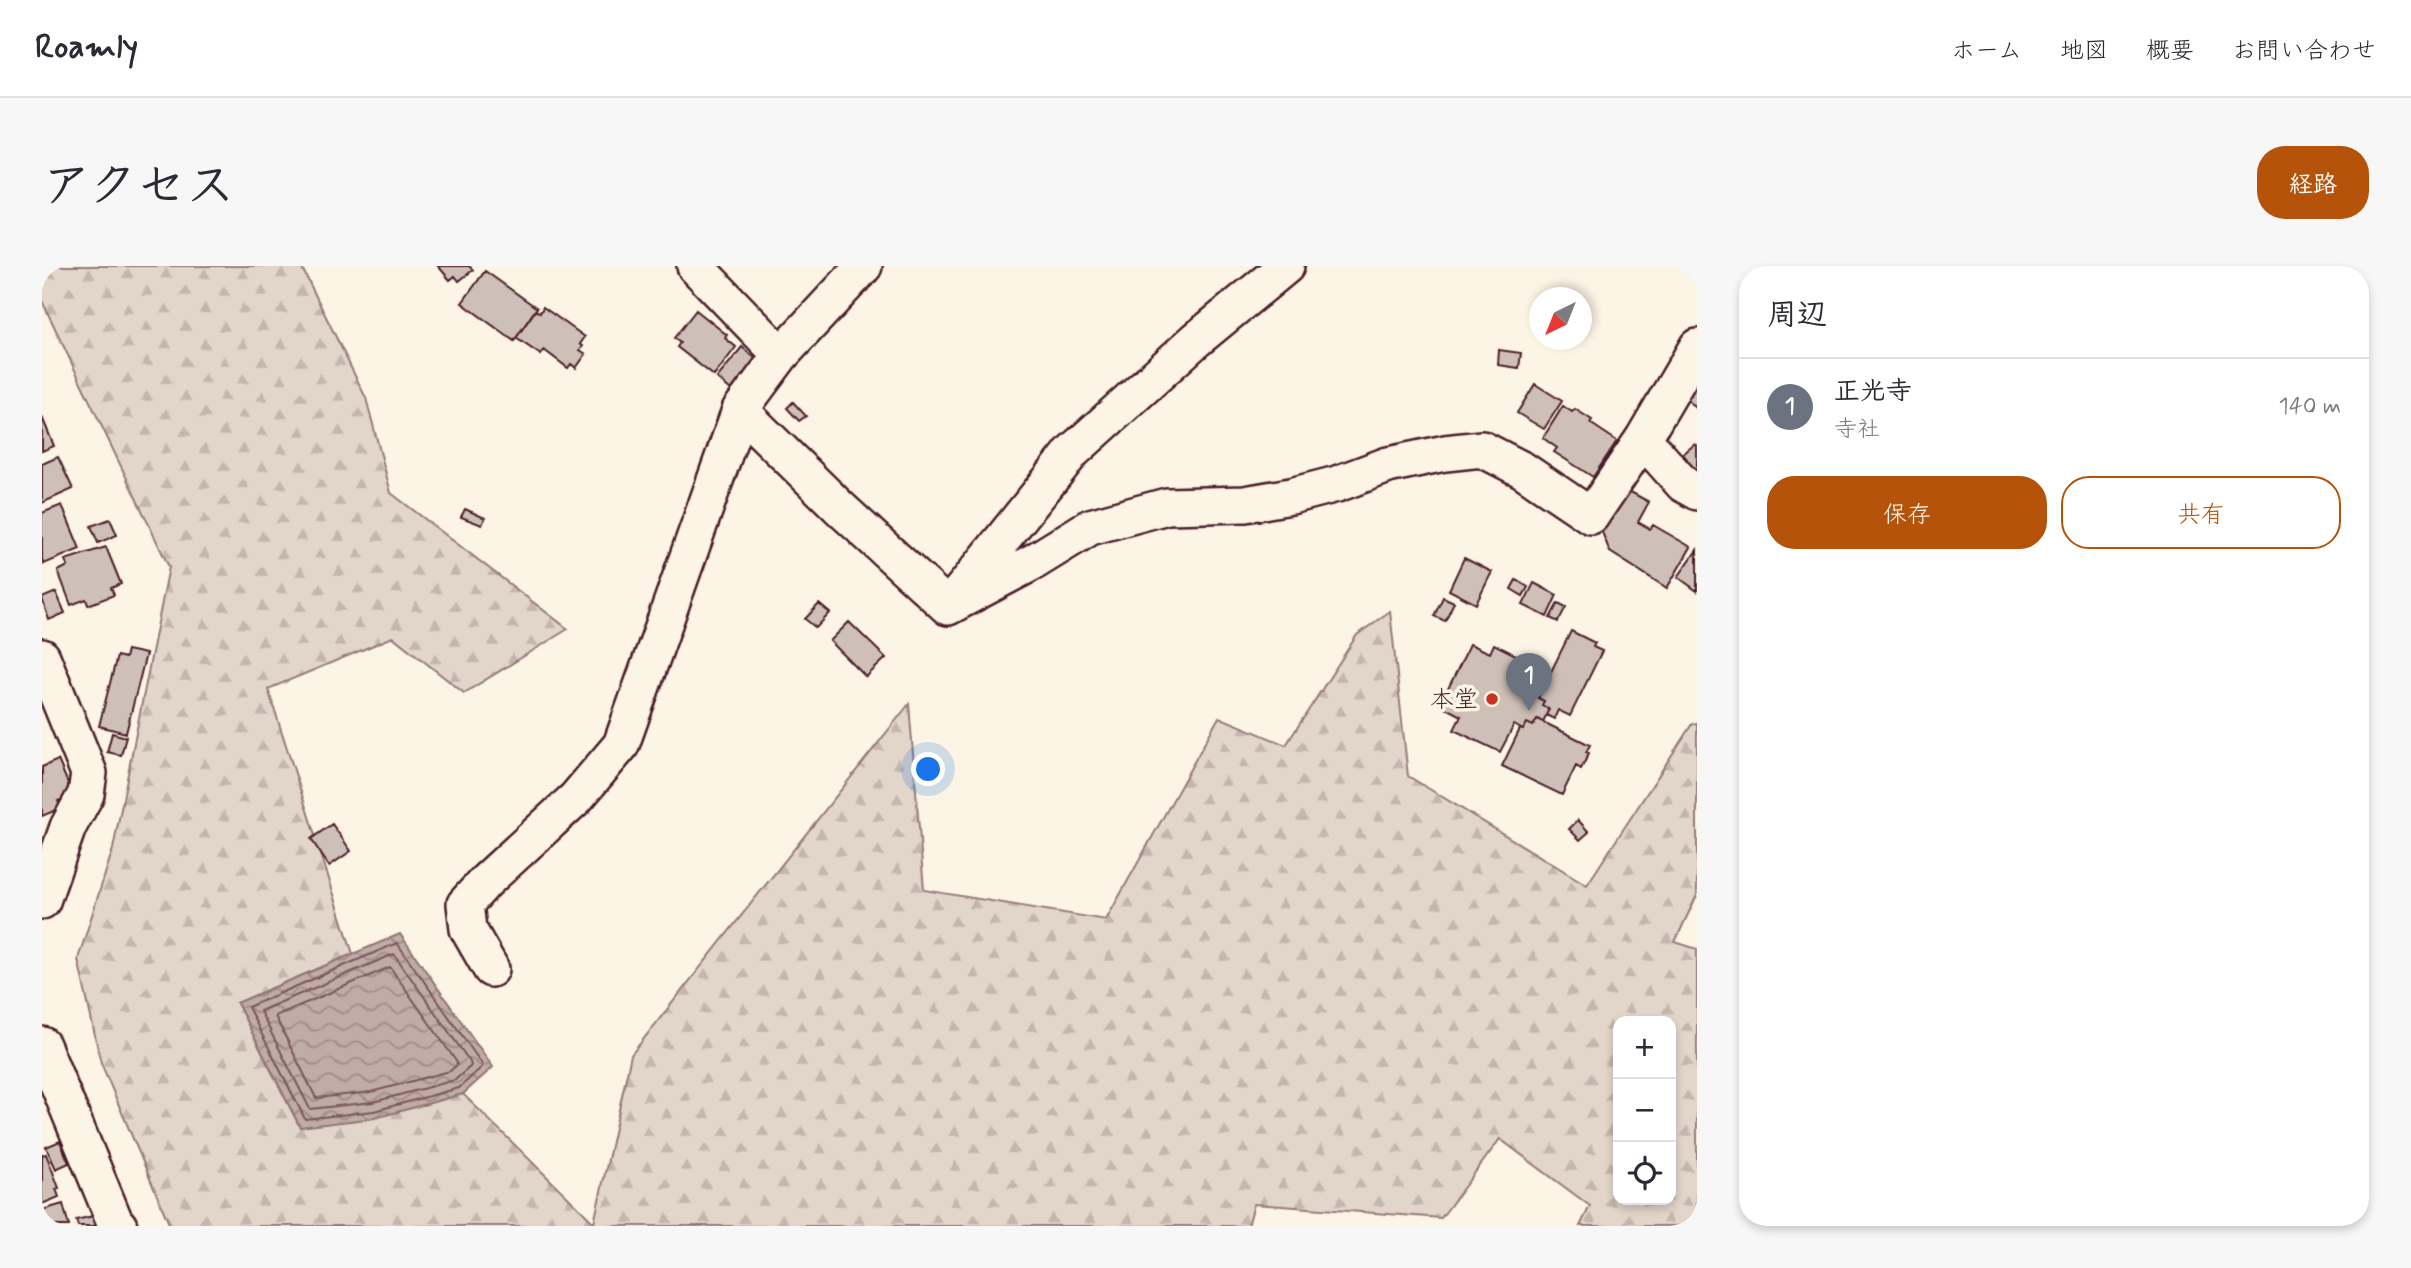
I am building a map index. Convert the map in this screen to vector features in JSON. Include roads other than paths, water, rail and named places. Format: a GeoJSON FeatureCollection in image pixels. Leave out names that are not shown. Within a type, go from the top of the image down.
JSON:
{"type":"FeatureCollection","features":[{"type":"Feature","properties":{"kind":"street"},"geometry":{"type":"LineString","coordinates":[[695,266],[781,355]]}},
{"type":"Feature","properties":{"kind":"street"},"geometry":{"type":"LineString","coordinates":[[491,968],[468,929],[465,904],[486,881],[576,798],[621,745],[740,410],[781,355],[864,266]]}},
{"type":"Feature","properties":{"kind":"street"},"geometry":{"type":"LineString","coordinates":[[948,607],[1073,452],[1196,340],[1286,266]]}},
{"type":"Feature","properties":{"kind":"street"},"geometry":{"type":"LineString","coordinates":[[948,607],[1035,561],[1090,527],[1167,506],[1245,504],[1291,496],[1337,484],[1388,465],[1445,453],[1482,449],[1523,470],[1591,516],[1643,439],[1697,347]]}},
{"type":"Feature","properties":{"kind":"street"},"geometry":{"type":"LineString","coordinates":[[740,410],[840,508],[948,607]]}},
{"type":"Feature","properties":{"kind":"street"},"geometry":{"type":"LineString","coordinates":[[1643,439],[1684,484],[1697,492]]}},
{"type":"Feature","properties":{"kind":"street"},"geometry":{"type":"LineString","coordinates":[[42,901],[55,833],[86,794],[89,773],[43,664]]}},
{"type":"Feature","properties":{"kind":"street"},"geometry":{"type":"LineString","coordinates":[[42,1045],[115,1222],[119,1226]]}},
{"type":"Feature","properties":{"kind":"water"},"geometry":{"type":"Polygon","coordinates":[[[400,934],[493,1067],[463,1094],[375,1118],[300,1127],[237,1003],[400,934]]]}},
{"type":"Feature","properties":{"kind":"place","name":"本堂"},"geometry":{"type":"Point","coordinates":[1492,699]}},
{"type":"Feature","properties":{"kind":"place","name":"正光寺"},"geometry":{"type":"Point","coordinates":[1529,711]}}]}
